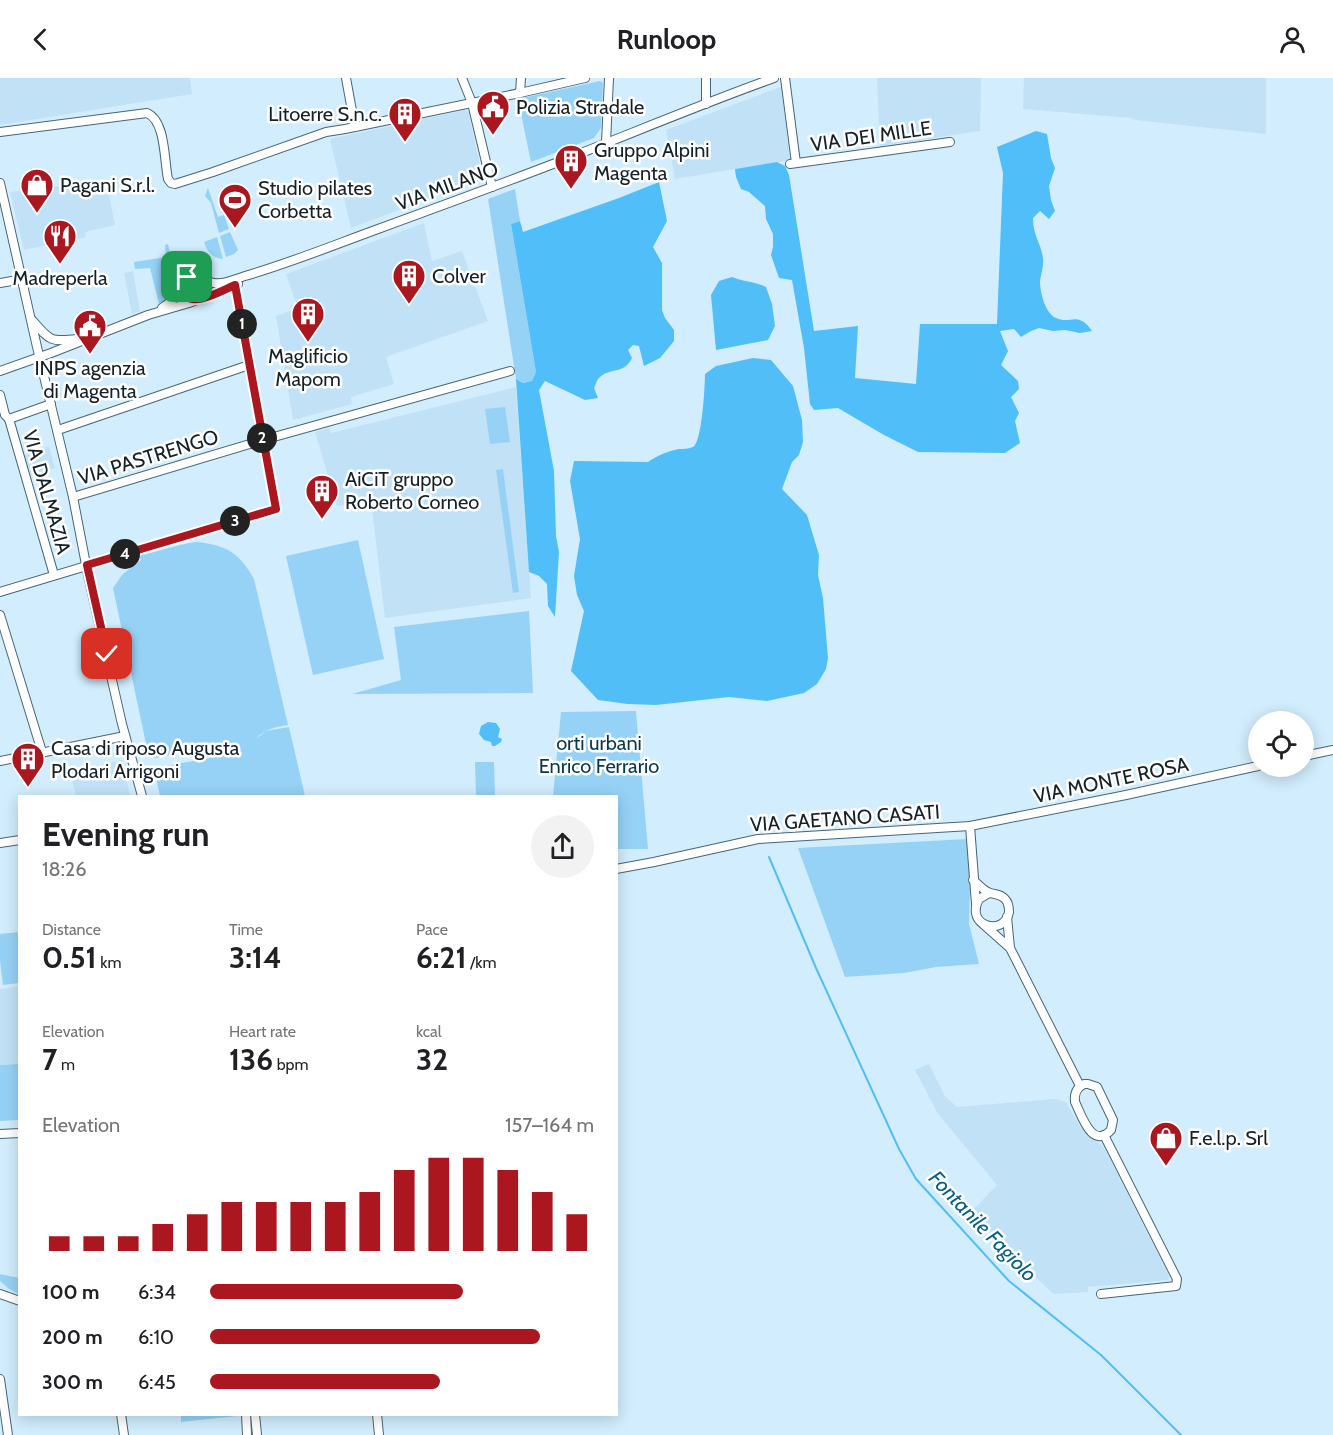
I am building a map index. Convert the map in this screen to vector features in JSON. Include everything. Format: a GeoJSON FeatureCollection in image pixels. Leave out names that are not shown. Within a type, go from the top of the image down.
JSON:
{"type":"FeatureCollection","features":[{"type":"Feature","properties":{"kind":"street"},"geometry":{"type":"LineString","coordinates":[[346,78],[355,127]]}},
{"type":"Feature","properties":{"kind":"street"},"geometry":{"type":"LineString","coordinates":[[462,78],[472,103],[492,187]]}},
{"type":"Feature","properties":{"kind":"street"},"geometry":{"type":"LineString","coordinates":[[520,93],[521,78]]}},
{"type":"Feature","properties":{"kind":"street"},"geometry":{"type":"LineString","coordinates":[[0,132],[150,113],[160,128],[168,179],[171,183],[178,183],[326,132],[585,78]]}},
{"type":"Feature","properties":{"kind":"street"},"geometry":{"type":"LineString","coordinates":[[606,143],[609,78]]}},
{"type":"Feature","properties":{"kind":"street"},"geometry":{"type":"LineString","coordinates":[[706,78],[706,104]]}},
{"type":"Feature","properties":{"kind":"street","name":"VIA MILANO"},"geometry":{"type":"LineString","coordinates":[[206,279],[212,283],[223,283],[265,270],[492,187],[774,78]]}},
{"type":"Feature","properties":{"kind":"street","name":"VIA DEI MILLE"},"geometry":{"type":"LineString","coordinates":[[785,78],[793,164],[950,142]]}},
{"type":"Feature","properties":{"kind":"street"},"geometry":{"type":"LineString","coordinates":[[0,183],[58,430],[125,736],[142,795]]}},
{"type":"Feature","properties":{"kind":"street","name":"VIA MILANO"},"geometry":{"type":"LineString","coordinates":[[0,371],[148,315],[200,299],[265,270]]}},
{"type":"Feature","properties":{"kind":"street"},"geometry":{"type":"LineString","coordinates":[[191,274],[199,274],[206,279],[208,291],[200,299],[194,300],[184,294],[182,286],[191,274]]}},
{"type":"Feature","properties":{"kind":"street"},"geometry":{"type":"LineString","coordinates":[[0,283],[22,279]]}},
{"type":"Feature","properties":{"kind":"street"},"geometry":{"type":"LineString","coordinates":[[0,592],[276,509],[235,285]]}},
{"type":"Feature","properties":{"kind":"street","name":"VIA MILANO"},"geometry":{"type":"LineString","coordinates":[[148,315],[172,301],[182,286]]}},
{"type":"Feature","properties":{"kind":"street","name":"VIA MILANO"},"geometry":{"type":"LineString","coordinates":[[32,320],[50,338],[61,341],[95,335]]}},
{"type":"Feature","properties":{"kind":"street"},"geometry":{"type":"LineString","coordinates":[[58,430],[249,364]]}},
{"type":"Feature","properties":{"kind":"street","name":"VIA PASTRENGO"},"geometry":{"type":"LineString","coordinates":[[73,497],[263,440],[510,371]]}},
{"type":"Feature","properties":{"kind":"street","name":"VIA DALMAZIA"},"geometry":{"type":"LineString","coordinates":[[0,395],[54,575]]}},
{"type":"Feature","properties":{"kind":"street","name":"VIA DALMAZIA"},"geometry":{"type":"LineString","coordinates":[[9,419],[51,404]]}},
{"type":"Feature","properties":{"kind":"street"},"geometry":{"type":"LineString","coordinates":[[0,615],[42,752]]}},
{"type":"Feature","properties":{"kind":"street"},"geometry":{"type":"LineString","coordinates":[[0,761],[125,736]]}},
{"type":"Feature","properties":{"kind":"street"},"geometry":{"type":"LineString","coordinates":[[1314,754],[1333,750]]}},
{"type":"Feature","properties":{"kind":"street","name":"VIA MONTE ROSA"},"geometry":{"type":"LineString","coordinates":[[970,826],[1248,768]]}},
{"type":"Feature","properties":{"kind":"street"},"geometry":{"type":"LineString","coordinates":[[970,826],[975,914],[1010,948]]}},
{"type":"Feature","properties":{"kind":"street","name":"VIA GAETANO CASATI"},"geometry":{"type":"LineString","coordinates":[[618,869],[758,838],[970,826]]}},
{"type":"Feature","properties":{"kind":"street"},"geometry":{"type":"LineString","coordinates":[[0,843],[18,840]]}},
{"type":"Feature","properties":{"kind":"street"},"geometry":{"type":"LineString","coordinates":[[973,880],[989,893],[999,894],[1004,898],[1009,908],[1007,917],[1010,948],[1080,1086]]}},
{"type":"Feature","properties":{"kind":"street"},"geometry":{"type":"LineString","coordinates":[[976,904],[979,899],[989,893]]}},
{"type":"Feature","properties":{"kind":"street"},"geometry":{"type":"LineString","coordinates":[[983,924],[999,925],[1007,917]]}},
{"type":"Feature","properties":{"kind":"street"},"geometry":{"type":"LineString","coordinates":[[1088,1084],[1097,1087],[1113,1120],[1113,1126],[1108,1133],[1094,1135],[1088,1129],[1074,1098],[1080,1086],[1088,1084]]}},
{"type":"Feature","properties":{"kind":"street"},"geometry":{"type":"LineString","coordinates":[[0,1134],[18,1133]]}},
{"type":"Feature","properties":{"kind":"street"},"geometry":{"type":"LineString","coordinates":[[1101,1294],[1176,1286],[1177,1279],[1104,1135]]}},
{"type":"Feature","properties":{"kind":"street"},"geometry":{"type":"LineString","coordinates":[[0,1294],[18,1300]]}},
{"type":"Feature","properties":{"kind":"street"},"geometry":{"type":"LineString","coordinates":[[0,1379],[8,1435]]}},
{"type":"Feature","properties":{"kind":"street"},"geometry":{"type":"LineString","coordinates":[[122,1416],[124,1435]]}},
{"type":"Feature","properties":{"kind":"street"},"geometry":{"type":"LineString","coordinates":[[246,1416],[248,1435]]}},
{"type":"Feature","properties":{"kind":"street"},"geometry":{"type":"LineString","coordinates":[[255,1416],[257,1435]]}},
{"type":"Feature","properties":{"kind":"street"},"geometry":{"type":"LineString","coordinates":[[376,1416],[379,1435]]}},
{"type":"Feature","properties":{"kind":"shaded area"},"geometry":{"type":"Polygon","coordinates":[[[0,78],[190,78],[192,94],[0,125],[0,78]]]}},
{"type":"Feature","properties":{"kind":"shaded area"},"geometry":{"type":"Polygon","coordinates":[[[877,78],[981,78],[980,131],[880,146],[877,78]]]}},
{"type":"Feature","properties":{"kind":"shaded area"},"geometry":{"type":"Polygon","coordinates":[[[1024,78],[1266,78],[1266,134],[1131,118],[1023,109],[1024,78]]]}},
{"type":"Feature","properties":{"kind":"shaded area"},"geometry":{"type":"Polygon","coordinates":[[[781,87],[790,160],[675,179],[666,130],[781,87]]]}},
{"type":"Feature","properties":{"kind":"shaded area"},"geometry":{"type":"Polygon","coordinates":[[[465,110],[469,113],[482,176],[480,180],[351,228],[330,139],[465,110]]]}},
{"type":"Feature","properties":{"kind":"shaded area"},"geometry":{"type":"Polygon","coordinates":[[[1036,131],[1047,134],[1055,168],[1049,186],[1055,211],[1049,219],[1040,211],[1033,218],[1034,230],[1043,258],[1040,281],[1042,296],[1049,312],[1056,318],[1082,321],[1092,331],[1080,333],[1039,328],[1021,337],[1014,329],[1000,331],[1008,351],[1001,365],[1018,381],[1019,389],[1011,397],[1019,413],[1015,421],[1020,443],[1005,453],[918,452],[838,408],[814,410],[810,404],[804,348],[792,280],[779,278],[771,255],[773,234],[766,219],[765,206],[749,192],[741,189],[735,169],[777,162],[785,166],[789,175],[814,331],[858,326],[855,378],[916,384],[920,324],[997,324],[1003,173],[997,147],[1036,131]]]}},
{"type":"Feature","properties":{"kind":"shaded area"},"geometry":{"type":"Polygon","coordinates":[[[106,180],[115,225],[85,232],[86,237],[24,250],[10,192],[106,180]]]}},
{"type":"Feature","properties":{"kind":"shaded area"},"geometry":{"type":"Polygon","coordinates":[[[659,182],[667,221],[653,247],[662,263],[662,310],[674,330],[674,341],[660,358],[644,366],[639,346],[633,345],[628,350],[632,358],[625,367],[607,373],[598,379],[594,388],[598,398],[585,400],[545,381],[539,390],[554,471],[556,536],[559,552],[555,617],[548,606],[547,584],[539,576],[529,572],[516,379],[523,383],[532,381],[536,372],[511,224],[520,221],[523,232],[659,182]]]}},
{"type":"Feature","properties":{"kind":"shaded area"},"geometry":{"type":"Polygon","coordinates":[[[424,223],[432,261],[462,251],[488,321],[386,357],[394,384],[351,397],[352,404],[293,420],[276,316],[298,308],[286,274],[424,223]]]}},
{"type":"Feature","properties":{"kind":"shaded area"},"geometry":{"type":"Polygon","coordinates":[[[133,271],[140,311],[132,314],[124,273],[133,271]]]}},
{"type":"Feature","properties":{"kind":"shaded area"},"geometry":{"type":"Polygon","coordinates":[[[732,277],[766,287],[772,304],[775,326],[768,340],[716,350],[711,295],[719,281],[732,277]]]}},
{"type":"Feature","properties":{"kind":"shaded area"},"geometry":{"type":"Polygon","coordinates":[[[753,358],[771,360],[793,386],[802,420],[803,442],[799,455],[792,462],[782,489],[807,515],[819,555],[818,575],[823,598],[828,658],[826,669],[817,684],[804,693],[767,701],[729,697],[656,705],[598,700],[571,671],[584,611],[577,595],[574,576],[580,539],[570,481],[574,461],[648,462],[670,451],[693,447],[699,436],[701,425],[705,374],[716,366],[753,358]]]}},
{"type":"Feature","properties":{"kind":"shaded area"},"geometry":{"type":"Polygon","coordinates":[[[516,387],[531,598],[385,618],[371,501],[337,506],[315,432],[329,428],[331,433],[516,387]]]}},
{"type":"Feature","properties":{"kind":"shaded area"},"geometry":{"type":"Polygon","coordinates":[[[49,446],[55,468],[31,475],[24,455],[49,446]]]}},
{"type":"Feature","properties":{"kind":"shaded area"},"geometry":{"type":"Polygon","coordinates":[[[488,722],[496,723],[500,729],[498,737],[502,739],[495,746],[479,734],[481,726],[488,722]]]}},
{"type":"Feature","properties":{"kind":"shaded area"},"geometry":{"type":"Polygon","coordinates":[[[122,760],[130,795],[76,795],[70,772],[122,760]]]}},
{"type":"Feature","properties":{"kind":"shaded area"},"geometry":{"type":"Polygon","coordinates":[[[18,986],[18,1064],[0,1065],[0,989],[18,986]]]}},
{"type":"Feature","properties":{"kind":"shaded area"},"geometry":{"type":"Polygon","coordinates":[[[929,1064],[945,1096],[957,1107],[1055,1099],[1066,1102],[1081,1128],[1095,1138],[1106,1151],[1169,1276],[1168,1280],[1088,1287],[1088,1292],[1053,1294],[971,1212],[997,1185],[938,1114],[915,1070],[929,1064]]]}},
{"type":"Feature","properties":{"kind":"green space"},"geometry":{"type":"Polygon","coordinates":[[[600,81],[603,83],[601,128],[594,138],[531,162],[518,99],[600,81]]]}},
{"type":"Feature","properties":{"kind":"green space"},"geometry":{"type":"Polygon","coordinates":[[[208,188],[218,217],[224,215],[229,229],[219,233],[211,203],[205,196],[208,188]]]}},
{"type":"Feature","properties":{"kind":"green space"},"geometry":{"type":"Polygon","coordinates":[[[515,189],[520,221],[511,224],[536,372],[532,381],[523,383],[516,379],[488,199],[515,189]]]}},
{"type":"Feature","properties":{"kind":"green space"},"geometry":{"type":"Polygon","coordinates":[[[230,232],[238,250],[226,257],[220,236],[230,232]]]}},
{"type":"Feature","properties":{"kind":"green space"},"geometry":{"type":"Polygon","coordinates":[[[217,237],[223,259],[210,254],[204,242],[217,237]]]}},
{"type":"Feature","properties":{"kind":"green space"},"geometry":{"type":"Polygon","coordinates":[[[168,244],[175,280],[173,290],[169,292],[170,299],[159,304],[150,268],[135,269],[134,262],[166,257],[165,245],[168,244]]]}},
{"type":"Feature","properties":{"kind":"green space"},"geometry":{"type":"Polygon","coordinates":[[[505,407],[510,442],[490,444],[485,409],[505,407]]]}},
{"type":"Feature","properties":{"kind":"green space"},"geometry":{"type":"Polygon","coordinates":[[[503,469],[519,592],[513,593],[496,470],[503,469]]]}},
{"type":"Feature","properties":{"kind":"green space"},"geometry":{"type":"Polygon","coordinates":[[[358,540],[384,659],[313,675],[286,556],[358,540]]]}},
{"type":"Feature","properties":{"kind":"green space"},"geometry":{"type":"Polygon","coordinates":[[[196,542],[224,548],[243,562],[254,579],[288,725],[266,731],[289,727],[305,795],[160,795],[154,768],[216,757],[199,758],[178,753],[155,758],[148,753],[113,588],[122,575],[141,560],[139,556],[196,542]]]}},
{"type":"Feature","properties":{"kind":"green space"},"geometry":{"type":"Polygon","coordinates":[[[529,611],[533,693],[352,694],[401,680],[394,627],[529,611]]]}},
{"type":"Feature","properties":{"kind":"green space","name":"orti urbani Enrico Ferrario"},"geometry":{"type":"Polygon","coordinates":[[[636,711],[648,849],[618,849],[618,795],[553,795],[561,712],[636,711]]]}},
{"type":"Feature","properties":{"kind":"green space"},"geometry":{"type":"Polygon","coordinates":[[[475,762],[494,762],[495,795],[476,795],[475,762]]]}},
{"type":"Feature","properties":{"kind":"green space"},"geometry":{"type":"Polygon","coordinates":[[[967,839],[970,882],[969,924],[979,964],[845,977],[798,848],[967,839]]]}},
{"type":"Feature","properties":{"kind":"green space"},"geometry":{"type":"Polygon","coordinates":[[[18,932],[18,983],[3,985],[0,934],[18,932]]]}},
{"type":"Feature","properties":{"kind":"green space"},"geometry":{"type":"Polygon","coordinates":[[[18,1064],[18,1120],[0,1121],[0,1065],[18,1064]]]}},
{"type":"Feature","properties":{"kind":"green space"},"geometry":{"type":"Polygon","coordinates":[[[0,1274],[18,1278],[18,1294],[9,1289],[0,1281],[0,1274]]]}},
{"type":"Feature","properties":{"kind":"green space"},"geometry":{"type":"Polygon","coordinates":[[[181,1416],[237,1416],[181,1422],[181,1416]]]}},
{"type":"Feature","properties":{"kind":"waterway","name":"Fontanile Fagiolo"},"geometry":{"type":"LineString","coordinates":[[769,857],[816,968],[899,1149],[916,1179],[1009,1281],[1101,1355],[1181,1435]]}},
{"type":"Feature","properties":{"kind":"place","name":"Polizia Stradale"},"geometry":{"type":"Point","coordinates":[493,136]}},
{"type":"Feature","properties":{"kind":"place","name":"Litoerre S.n.c."},"geometry":{"type":"Point","coordinates":[405,143]}},
{"type":"Feature","properties":{"kind":"place","name":"Gruppo Alpini Magenta"},"geometry":{"type":"Point","coordinates":[571,190]}},
{"type":"Feature","properties":{"kind":"place","name":"Pagani S.r.l."},"geometry":{"type":"Point","coordinates":[37,214]}},
{"type":"Feature","properties":{"kind":"place","name":"Studio pilates Corbetta"},"geometry":{"type":"Point","coordinates":[235,229]}},
{"type":"Feature","properties":{"kind":"place","name":"Madreperla"},"geometry":{"type":"Point","coordinates":[60,265]}},
{"type":"Feature","properties":{"kind":"place","name":"Colver"},"geometry":{"type":"Point","coordinates":[409,305]}},
{"type":"Feature","properties":{"kind":"place","name":"Maglificio Mapom"},"geometry":{"type":"Point","coordinates":[308,343]}},
{"type":"Feature","properties":{"kind":"place","name":"INPS agenzia di Magenta"},"geometry":{"type":"Point","coordinates":[90,355]}},
{"type":"Feature","properties":{"kind":"place","name":"AiCiT gruppo Roberto Corneo"},"geometry":{"type":"Point","coordinates":[322,520]}},
{"type":"Feature","properties":{"kind":"place","name":"Casa di riposo Augusta Plodari Arrigoni"},"geometry":{"type":"Point","coordinates":[28,788]}},
{"type":"Feature","properties":{"kind":"place","name":"F.e.l.p. Srl"},"geometry":{"type":"Point","coordinates":[1166,1167]}},
{"type":"Feature","properties":{"kind":"route"},"geometry":{"type":"LineString","coordinates":[[107,654],[87,565],[276,509],[235,285],[193,300],[186,297],[182,290],[183,281],[187,277]]}}]}
